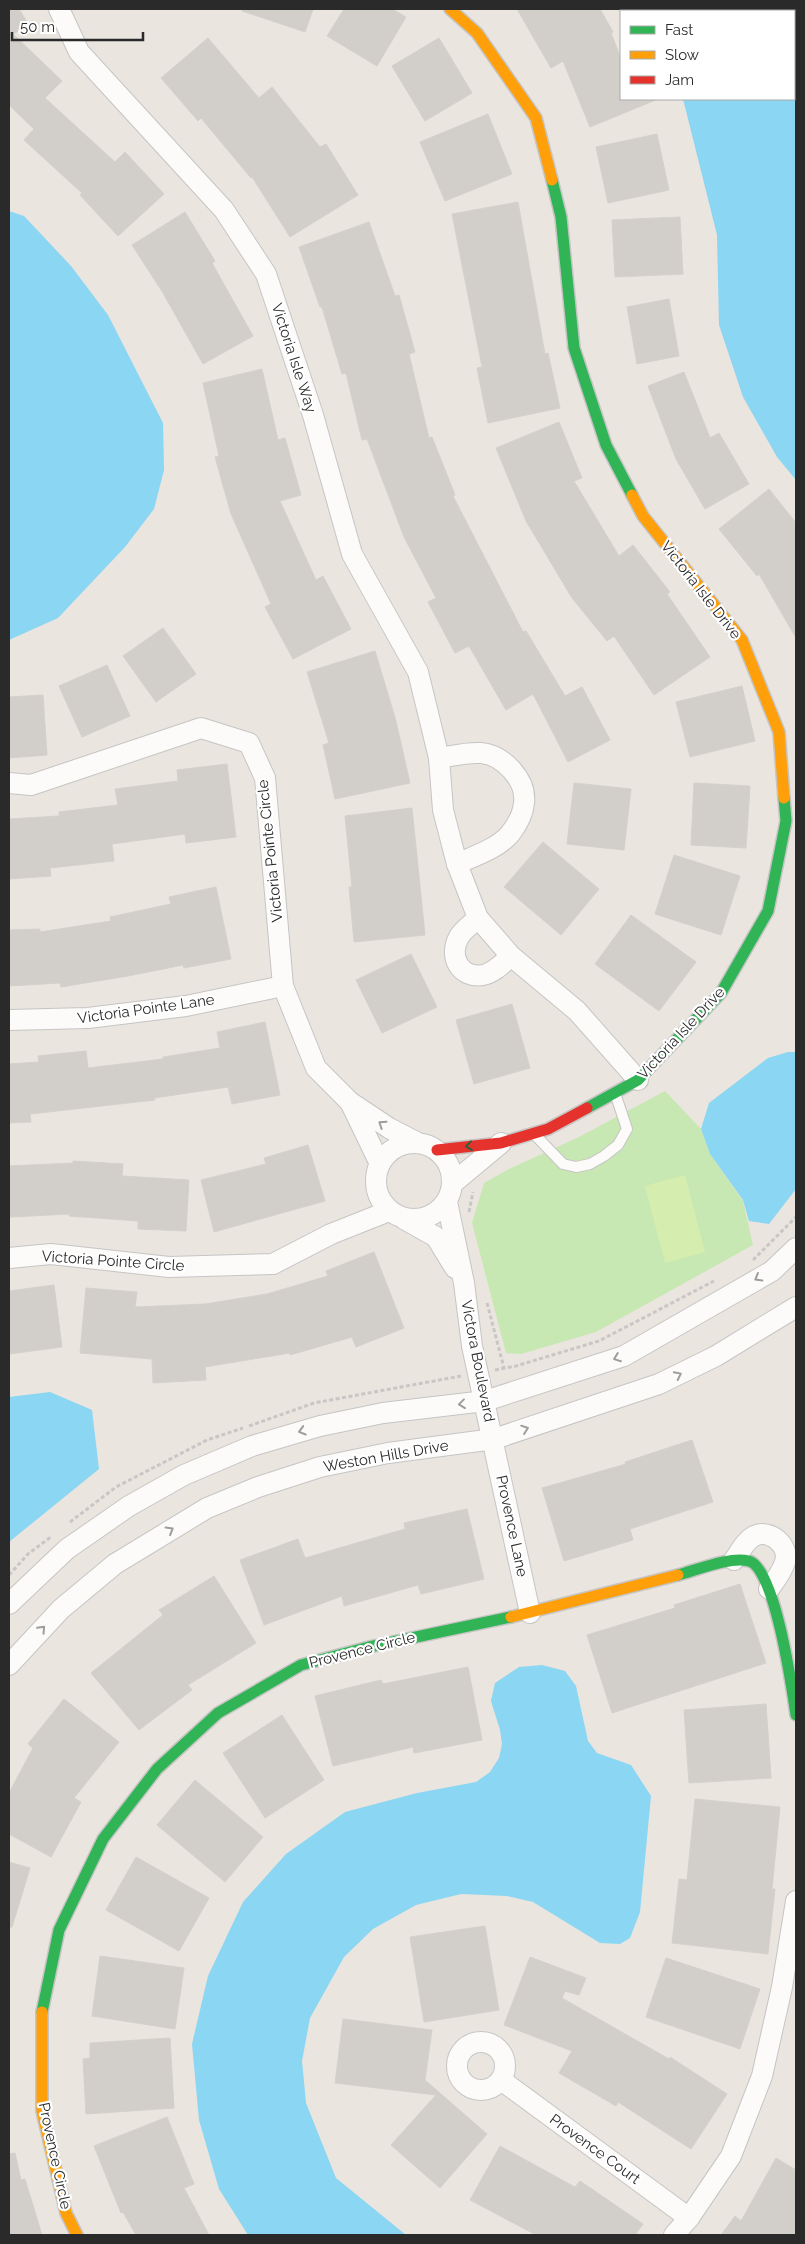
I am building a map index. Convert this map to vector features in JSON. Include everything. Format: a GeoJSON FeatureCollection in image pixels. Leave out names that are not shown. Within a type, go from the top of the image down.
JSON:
{"type":"FeatureCollection","features":[{"type":"Feature","properties":{"kind":"street","name":"Victoria Isle Way"},"geometry":{"type":"LineString","coordinates":[[59,9],[79,52],[224,210],[266,274],[313,415],[352,554],[418,672],[439,758],[443,810],[457,864],[478,918],[511,956],[577,1011],[638,1080]]}},
{"type":"Feature","properties":{"kind":"street","name":"Victoria Isle Drive"},"geometry":{"type":"LineString","coordinates":[[437,1150],[501,1143],[548,1129],[638,1080],[721,993],[768,911],[786,821],[779,732],[742,640],[642,516],[606,445],[574,348],[561,217],[536,118],[477,33],[450,9]]}},
{"type":"Feature","properties":{"kind":"street","name":"Victoria Pointe Circle"},"geometry":{"type":"LineString","coordinates":[[9,783],[31,784],[201,728],[249,743],[265,778],[283,986],[316,1068],[350,1102],[389,1128],[416,1142]]}},
{"type":"Feature","properties":{"kind":"street"},"geometry":{"type":"LineString","coordinates":[[439,758],[480,753],[499,758],[512,769],[520,785],[524,801],[520,818],[509,835],[492,848],[457,864]]}},
{"type":"Feature","properties":{"kind":"street"},"geometry":{"type":"LineString","coordinates":[[478,918],[459,936],[454,949],[455,960],[460,969],[471,975],[483,975],[495,970],[511,956]]}},
{"type":"Feature","properties":{"kind":"street","name":"Victoria Pointe Lane"},"geometry":{"type":"LineString","coordinates":[[9,1020],[88,1018],[186,1006],[283,986]]}},
{"type":"Feature","properties":{"kind":"street","name":"Victoria Pointe Circle"},"geometry":{"type":"LineString","coordinates":[[350,1102],[380,1164]]}},
{"type":"Feature","properties":{"kind":"street"},"geometry":{"type":"LineString","coordinates":[[416,1142],[437,1150],[449,1164],[450,1192],[434,1215],[417,1220],[396,1215],[382,1203],[376,1189],[376,1179],[380,1164],[390,1151],[407,1144],[416,1142]]}},
{"type":"Feature","properties":{"kind":"street","name":"Victoria Isle Drive"},"geometry":{"type":"LineString","coordinates":[[450,1192],[501,1143]]}},
{"type":"Feature","properties":{"kind":"street","name":"Victoria Pointe Circle"},"geometry":{"type":"LineString","coordinates":[[331,1234],[366,1206],[376,1189]]}},
{"type":"Feature","properties":{"kind":"street","name":"Victora Boulevard"},"geometry":{"type":"LineString","coordinates":[[450,1192],[472,1346],[494,1440]]}},
{"type":"Feature","properties":{"kind":"street","name":"Victoria Pointe Circle"},"geometry":{"type":"LineString","coordinates":[[9,1258],[51,1254],[169,1267],[272,1264],[331,1234],[396,1215]]}},
{"type":"Feature","properties":{"kind":"street","name":"Victora Boulevard"},"geometry":{"type":"LineString","coordinates":[[396,1215],[436,1237],[464,1283]]}},
{"type":"Feature","properties":{"kind":"street"},"geometry":{"type":"LineString","coordinates":[[9,1604],[66,1549],[129,1506],[184,1475],[252,1446],[320,1426],[383,1414],[485,1401],[624,1356],[772,1270],[796,1248]]}},
{"type":"Feature","properties":{"kind":"street","name":"Weston Hills Drive"},"geometry":{"type":"LineString","coordinates":[[9,1665],[61,1609],[115,1564],[207,1508],[258,1487],[320,1467],[388,1453],[494,1440],[659,1384],[716,1356],[796,1306]]}},
{"type":"Feature","properties":{"kind":"street","name":"Provence Lane"},"geometry":{"type":"LineString","coordinates":[[494,1440],[530,1613]]}},
{"type":"Feature","properties":{"kind":"street"},"geometry":{"type":"LineString","coordinates":[[734,1560],[753,1537],[760,1534],[769,1534],[777,1539],[786,1553],[786,1561],[769,1589]]}},
{"type":"Feature","properties":{"kind":"street","name":"Provence Circle"},"geometry":{"type":"LineString","coordinates":[[77,2235],[66,2213],[42,2111],[41,2017],[59,1930],[103,1839],[157,1769],[218,1713],[301,1666],[369,1647],[530,1613],[734,1560],[746,1560],[760,1568],[769,1589],[791,1682],[796,1715]]}},
{"type":"Feature","properties":{"kind":"street"},"geometry":{"type":"LineString","coordinates":[[674,2235],[689,2218],[731,2156],[762,2076],[782,1987],[796,1901]]}},
{"type":"Feature","properties":{"kind":"street","name":"Provence Court"},"geometry":{"type":"LineString","coordinates":[[500,2080],[689,2218]]}},
{"type":"Feature","properties":{"kind":"lane"},"geometry":{"type":"LineString","coordinates":[[533,1133],[550,1153],[563,1164],[576,1167],[590,1164],[618,1145],[627,1129],[615,1092]]}},
{"type":"Feature","properties":{"kind":"path"},"geometry":{"type":"LineString","coordinates":[[468,1220],[471,1195],[476,1187]]}},
{"type":"Feature","properties":{"kind":"path"},"geometry":{"type":"LineString","coordinates":[[484,1294],[504,1368]]}},
{"type":"Feature","properties":{"kind":"green space"},"geometry":{"type":"Polygon","coordinates":[[[665,1091],[701,1129],[710,1154],[743,1201],[753,1245],[596,1332],[521,1354],[506,1353],[472,1223],[484,1183],[509,1169],[579,1137],[665,1091]]]}},
{"type":"Feature","properties":{"kind":"green space"},"geometry":{"type":"Polygon","coordinates":[[[685,1175],[705,1252],[665,1263],[645,1186],[685,1175]]]}},
{"type":"Feature","properties":{"kind":"water"},"geometry":{"type":"Polygon","coordinates":[[[796,9],[796,480],[777,457],[743,397],[719,325],[717,235],[683,100],[795,100],[795,10],[636,10],[796,9]]]}},
{"type":"Feature","properties":{"kind":"water"},"geometry":{"type":"Polygon","coordinates":[[[9,211],[24,216],[71,266],[108,315],[163,423],[164,470],[154,509],[125,547],[58,618],[9,640],[9,211]]]}},
{"type":"Feature","properties":{"kind":"water"},"geometry":{"type":"Polygon","coordinates":[[[788,1052],[796,1052],[796,1189],[769,1224],[749,1221],[743,1200],[710,1154],[701,1129],[709,1103],[768,1058],[788,1052]]]}},
{"type":"Feature","properties":{"kind":"water"},"geometry":{"type":"Polygon","coordinates":[[[50,1392],[92,1410],[99,1469],[9,1542],[9,1397],[50,1392]]]}},
{"type":"Feature","properties":{"kind":"water"},"geometry":{"type":"Polygon","coordinates":[[[542,1665],[565,1671],[576,1686],[588,1741],[597,1753],[631,1765],[651,1796],[640,1912],[630,1938],[620,1944],[600,1943],[533,1902],[507,1896],[461,1894],[416,1905],[373,1929],[344,1957],[310,2018],[302,2061],[306,2103],[336,2178],[406,2235],[248,2235],[219,2189],[199,2120],[192,2044],[208,1976],[243,1902],[286,1854],[345,1812],[417,1793],[476,1782],[490,1772],[499,1758],[502,1744],[500,1730],[491,1701],[495,1683],[519,1667],[542,1665]]]}},
{"type":"Feature","properties":{"kind":"building"},"geometry":{"type":"Polygon","coordinates":[[[9,9],[19,9],[29,25],[13,34],[62,81],[45,98],[115,162],[125,152],[164,194],[118,236],[80,195],[82,193],[24,140],[34,129],[9,105],[9,9]]]}},
{"type":"Feature","properties":{"kind":"building"},"geometry":{"type":"Polygon","coordinates":[[[243,9],[313,9],[305,32],[242,11],[243,9]]]}},
{"type":"Feature","properties":{"kind":"building"},"geometry":{"type":"Polygon","coordinates":[[[344,9],[392,9],[406,17],[377,66],[327,36],[344,9]]]}},
{"type":"Feature","properties":{"kind":"building"},"geometry":{"type":"Polygon","coordinates":[[[517,9],[600,9],[613,32],[611,33],[620,56],[620,100],[656,100],[590,127],[563,61],[551,68],[517,9]]]}},
{"type":"Feature","properties":{"kind":"building"},"geometry":{"type":"Polygon","coordinates":[[[208,38],[259,98],[272,87],[320,147],[326,144],[358,195],[290,237],[252,177],[201,118],[198,121],[161,78],[208,38]]]}},
{"type":"Feature","properties":{"kind":"building"},"geometry":{"type":"Polygon","coordinates":[[[439,38],[472,93],[425,121],[392,66],[439,38]]]}},
{"type":"Feature","properties":{"kind":"building"},"geometry":{"type":"Polygon","coordinates":[[[488,114],[512,174],[445,201],[420,142],[488,114]]]}},
{"type":"Feature","properties":{"kind":"building"},"geometry":{"type":"Polygon","coordinates":[[[657,134],[669,190],[608,203],[596,147],[657,134]]]}},
{"type":"Feature","properties":{"kind":"building"},"geometry":{"type":"Polygon","coordinates":[[[518,202],[545,354],[548,353],[560,408],[488,423],[477,368],[482,367],[452,214],[518,202]]]}},
{"type":"Feature","properties":{"kind":"building"},"geometry":{"type":"Polygon","coordinates":[[[185,212],[215,261],[212,263],[253,336],[203,364],[163,293],[132,245],[185,212]]]}},
{"type":"Feature","properties":{"kind":"building"},"geometry":{"type":"Polygon","coordinates":[[[680,217],[683,274],[615,277],[612,220],[680,217]]]}},
{"type":"Feature","properties":{"kind":"building"},"geometry":{"type":"Polygon","coordinates":[[[369,222],[395,296],[399,295],[415,352],[409,354],[429,438],[432,437],[455,495],[453,496],[523,632],[526,631],[565,696],[582,687],[610,740],[568,762],[533,694],[506,710],[469,646],[455,653],[428,602],[436,598],[404,537],[367,439],[362,440],[346,373],[342,374],[322,307],[320,307],[299,247],[369,222]]]}},
{"type":"Feature","properties":{"kind":"building"},"geometry":{"type":"Polygon","coordinates":[[[669,299],[679,356],[637,364],[627,307],[669,299]]]}},
{"type":"Feature","properties":{"kind":"building"},"geometry":{"type":"Polygon","coordinates":[[[262,369],[278,440],[285,438],[301,495],[280,501],[316,580],[323,576],[351,629],[293,659],[265,607],[271,604],[231,514],[215,457],[219,456],[203,383],[262,369]]]}},
{"type":"Feature","properties":{"kind":"building"},"geometry":{"type":"Polygon","coordinates":[[[684,372],[710,438],[719,433],[749,484],[705,509],[676,459],[648,386],[684,372]]]}},
{"type":"Feature","properties":{"kind":"building"},"geometry":{"type":"Polygon","coordinates":[[[559,422],[582,478],[574,481],[619,556],[633,545],[670,592],[667,594],[710,657],[654,695],[614,636],[607,641],[572,598],[526,521],[496,448],[559,422]]]}},
{"type":"Feature","properties":{"kind":"building"},"geometry":{"type":"Polygon","coordinates":[[[769,489],[796,523],[796,638],[759,574],[757,576],[719,529],[769,489]]]}},
{"type":"Feature","properties":{"kind":"building"},"geometry":{"type":"Polygon","coordinates":[[[163,628],[196,674],[156,702],[123,656],[163,628]]]}},
{"type":"Feature","properties":{"kind":"building"},"geometry":{"type":"Polygon","coordinates":[[[375,651],[396,721],[410,783],[335,799],[323,745],[329,743],[307,672],[375,651]]]}},
{"type":"Feature","properties":{"kind":"building"},"geometry":{"type":"Polygon","coordinates":[[[107,665],[130,716],[82,737],[59,686],[107,665]]]}},
{"type":"Feature","properties":{"kind":"building"},"geometry":{"type":"Polygon","coordinates":[[[742,686],[755,741],[690,757],[676,702],[742,686]]]}},
{"type":"Feature","properties":{"kind":"building"},"geometry":{"type":"Polygon","coordinates":[[[43,695],[47,755],[9,758],[9,697],[43,695]]]}},
{"type":"Feature","properties":{"kind":"building"},"geometry":{"type":"Polygon","coordinates":[[[227,764],[236,837],[186,843],[185,834],[112,844],[114,861],[50,868],[51,876],[9,879],[9,819],[59,816],[59,812],[118,805],[115,789],[178,781],[177,770],[227,764]]]}},
{"type":"Feature","properties":{"kind":"building"},"geometry":{"type":"Polygon","coordinates":[[[574,783],[631,789],[624,850],[567,844],[574,783]]]}},
{"type":"Feature","properties":{"kind":"building"},"geometry":{"type":"Polygon","coordinates":[[[694,783],[750,786],[746,848],[691,845],[694,783]]]}},
{"type":"Feature","properties":{"kind":"building"},"geometry":{"type":"Polygon","coordinates":[[[412,808],[425,935],[354,942],[349,887],[352,887],[345,816],[412,808]]]}},
{"type":"Feature","properties":{"kind":"building"},"geometry":{"type":"Polygon","coordinates":[[[543,842],[599,889],[561,935],[504,887],[543,842]]]}},
{"type":"Feature","properties":{"kind":"building"},"geometry":{"type":"Polygon","coordinates":[[[674,855],[740,876],[721,935],[655,914],[674,855]]]}},
{"type":"Feature","properties":{"kind":"building"},"geometry":{"type":"Polygon","coordinates":[[[216,887],[231,959],[184,968],[183,965],[61,987],[60,983],[9,986],[9,930],[40,929],[40,932],[111,921],[110,917],[171,904],[169,897],[216,887]]]}},
{"type":"Feature","properties":{"kind":"building"},"geometry":{"type":"Polygon","coordinates":[[[631,915],[696,962],[659,1011],[595,964],[631,915]]]}},
{"type":"Feature","properties":{"kind":"building"},"geometry":{"type":"Polygon","coordinates":[[[411,954],[437,1007],[382,1033],[356,980],[411,954]]]}},
{"type":"Feature","properties":{"kind":"building"},"geometry":{"type":"Polygon","coordinates":[[[512,1004],[530,1068],[474,1084],[456,1020],[512,1004]]]}},
{"type":"Feature","properties":{"kind":"building"},"geometry":{"type":"Polygon","coordinates":[[[265,1022],[280,1095],[232,1104],[228,1087],[154,1098],[155,1100],[30,1114],[31,1122],[9,1123],[9,1064],[39,1062],[38,1056],[86,1051],[88,1068],[163,1059],[163,1057],[220,1048],[217,1032],[265,1022]]]}},
{"type":"Feature","properties":{"kind":"building"},"geometry":{"type":"Polygon","coordinates":[[[308,1145],[325,1201],[214,1232],[201,1180],[266,1164],[264,1158],[308,1145]]]}},
{"type":"Feature","properties":{"kind":"building"},"geometry":{"type":"Polygon","coordinates":[[[73,1161],[123,1164],[122,1176],[189,1180],[186,1231],[138,1229],[138,1221],[69,1216],[70,1214],[10,1217],[9,1166],[73,1163],[73,1161]]]}},
{"type":"Feature","properties":{"kind":"building"},"geometry":{"type":"Polygon","coordinates":[[[374,1252],[404,1328],[356,1347],[352,1337],[290,1355],[290,1353],[205,1367],[206,1380],[153,1383],[152,1359],[80,1353],[86,1288],[137,1292],[135,1307],[205,1304],[267,1294],[328,1276],[326,1271],[374,1252]]]}},
{"type":"Feature","properties":{"kind":"building"},"geometry":{"type":"Polygon","coordinates":[[[54,1285],[62,1347],[9,1354],[9,1291],[54,1285]]]}},
{"type":"Feature","properties":{"kind":"building"},"geometry":{"type":"Polygon","coordinates":[[[692,1440],[713,1502],[630,1529],[633,1540],[564,1561],[542,1488],[626,1464],[625,1462],[692,1440]]]}},
{"type":"Feature","properties":{"kind":"building"},"geometry":{"type":"Polygon","coordinates":[[[467,1509],[484,1579],[421,1594],[418,1585],[344,1606],[342,1596],[264,1625],[240,1560],[298,1539],[305,1558],[405,1529],[404,1523],[467,1509]]]}},
{"type":"Feature","properties":{"kind":"building"},"geometry":{"type":"Polygon","coordinates":[[[214,1576],[256,1643],[188,1685],[192,1690],[139,1730],[91,1673],[163,1615],[159,1610],[214,1576]]]}},
{"type":"Feature","properties":{"kind":"building"},"geometry":{"type":"Polygon","coordinates":[[[740,1584],[766,1663],[612,1713],[587,1635],[675,1608],[674,1605],[740,1584]]]}},
{"type":"Feature","properties":{"kind":"building"},"geometry":{"type":"Polygon","coordinates":[[[468,1667],[482,1740],[414,1753],[413,1747],[333,1766],[315,1696],[381,1680],[383,1684],[468,1667]]]}},
{"type":"Feature","properties":{"kind":"building"},"geometry":{"type":"Polygon","coordinates":[[[64,1699],[119,1742],[74,1798],[81,1802],[51,1857],[9,1834],[9,1793],[33,1748],[28,1744],[64,1699]]]}},
{"type":"Feature","properties":{"kind":"building"},"geometry":{"type":"Polygon","coordinates":[[[766,1704],[771,1778],[689,1783],[684,1710],[766,1704]]]}},
{"type":"Feature","properties":{"kind":"building"},"geometry":{"type":"Polygon","coordinates":[[[282,1715],[324,1780],[265,1818],[223,1753],[282,1715]]]}},
{"type":"Feature","properties":{"kind":"building"},"geometry":{"type":"Polygon","coordinates":[[[195,1780],[263,1837],[225,1882],[157,1825],[195,1780]]]}},
{"type":"Feature","properties":{"kind":"building"},"geometry":{"type":"Polygon","coordinates":[[[695,1799],[780,1807],[772,1889],[775,1889],[768,1954],[672,1943],[679,1879],[687,1880],[695,1799]]]}},
{"type":"Feature","properties":{"kind":"building"},"geometry":{"type":"Polygon","coordinates":[[[136,1857],[209,1898],[179,1951],[106,1910],[136,1857]]]}},
{"type":"Feature","properties":{"kind":"building"},"geometry":{"type":"Polygon","coordinates":[[[9,1862],[30,1868],[12,1927],[9,1927],[9,1862]]]}},
{"type":"Feature","properties":{"kind":"building"},"geometry":{"type":"Polygon","coordinates":[[[485,1926],[499,2010],[424,2022],[410,1937],[485,1926]]]}},
{"type":"Feature","properties":{"kind":"building"},"geometry":{"type":"Polygon","coordinates":[[[100,1956],[184,1968],[175,2029],[92,2016],[100,1956]]]}},
{"type":"Feature","properties":{"kind":"building"},"geometry":{"type":"Polygon","coordinates":[[[530,1957],[586,1978],[579,1995],[565,1991],[562,1998],[669,2059],[670,2057],[727,2094],[691,2149],[618,2102],[616,2106],[559,2073],[572,2051],[504,2025],[530,1957]]]}},
{"type":"Feature","properties":{"kind":"building"},"geometry":{"type":"Polygon","coordinates":[[[666,1958],[760,1989],[740,2049],[646,2017],[666,1958]]]}},
{"type":"Feature","properties":{"kind":"building"},"geometry":{"type":"Polygon","coordinates":[[[343,2019],[432,2030],[425,2080],[487,2134],[440,2188],[391,2145],[436,2095],[335,2083],[343,2019]]]}},
{"type":"Feature","properties":{"kind":"building"},"geometry":{"type":"Polygon","coordinates":[[[170,2038],[174,2108],[86,2114],[83,2059],[90,2058],[90,2043],[170,2038]]]}},
{"type":"Feature","properties":{"kind":"building"},"geometry":{"type":"Polygon","coordinates":[[[167,2117],[194,2184],[184,2188],[209,2235],[136,2235],[123,2212],[121,2213],[94,2146],[167,2117]]]}},
{"type":"Feature","properties":{"kind":"building"},"geometry":{"type":"Polygon","coordinates":[[[500,2146],[575,2187],[580,2181],[643,2224],[635,2235],[536,2235],[470,2200],[500,2146]]]}},
{"type":"Feature","properties":{"kind":"building"},"geometry":{"type":"Polygon","coordinates":[[[15,2153],[21,2180],[25,2179],[42,2235],[9,2235],[9,2154],[15,2153]]]}},
{"type":"Feature","properties":{"kind":"building"},"geometry":{"type":"Polygon","coordinates":[[[776,2158],[796,2170],[796,2235],[721,2235],[735,2216],[741,2221],[776,2158]]]}},
{"type":"Feature","properties":{"kind":"traffic: fast"},"geometry":{"type":"LineString","coordinates":[[552,180],[561,217],[574,348],[606,445],[632,495]]}},
{"type":"Feature","properties":{"kind":"traffic: fast"},"geometry":{"type":"LineString","coordinates":[[587,1108],[638,1080],[721,993],[768,911],[786,821],[784,798]]}},
{"type":"Feature","properties":{"kind":"traffic: fast"},"geometry":{"type":"LineString","coordinates":[[678,1575],[733,1560],[749,1561],[758,1569],[767,1584],[781,1630],[796,1715]]}},
{"type":"Feature","properties":{"kind":"traffic: fast"},"geometry":{"type":"LineString","coordinates":[[42,2012],[59,1930],[103,1839],[157,1769],[218,1713],[301,1665],[369,1647],[511,1617]]}},
{"type":"Feature","properties":{"kind":"traffic: slow"},"geometry":{"type":"LineString","coordinates":[[450,9],[477,33],[536,118],[552,180]]}},
{"type":"Feature","properties":{"kind":"traffic: slow"},"geometry":{"type":"LineString","coordinates":[[632,495],[643,516],[742,640],[779,732],[784,798]]}},
{"type":"Feature","properties":{"kind":"traffic: slow"},"geometry":{"type":"LineString","coordinates":[[511,1617],[678,1575]]}},
{"type":"Feature","properties":{"kind":"traffic: slow"},"geometry":{"type":"LineString","coordinates":[[42,2012],[42,2111],[66,2213],[77,2235]]}},
{"type":"Feature","properties":{"kind":"traffic: jam"},"geometry":{"type":"LineString","coordinates":[[437,1150],[501,1143],[548,1129],[587,1108]]}}]}
